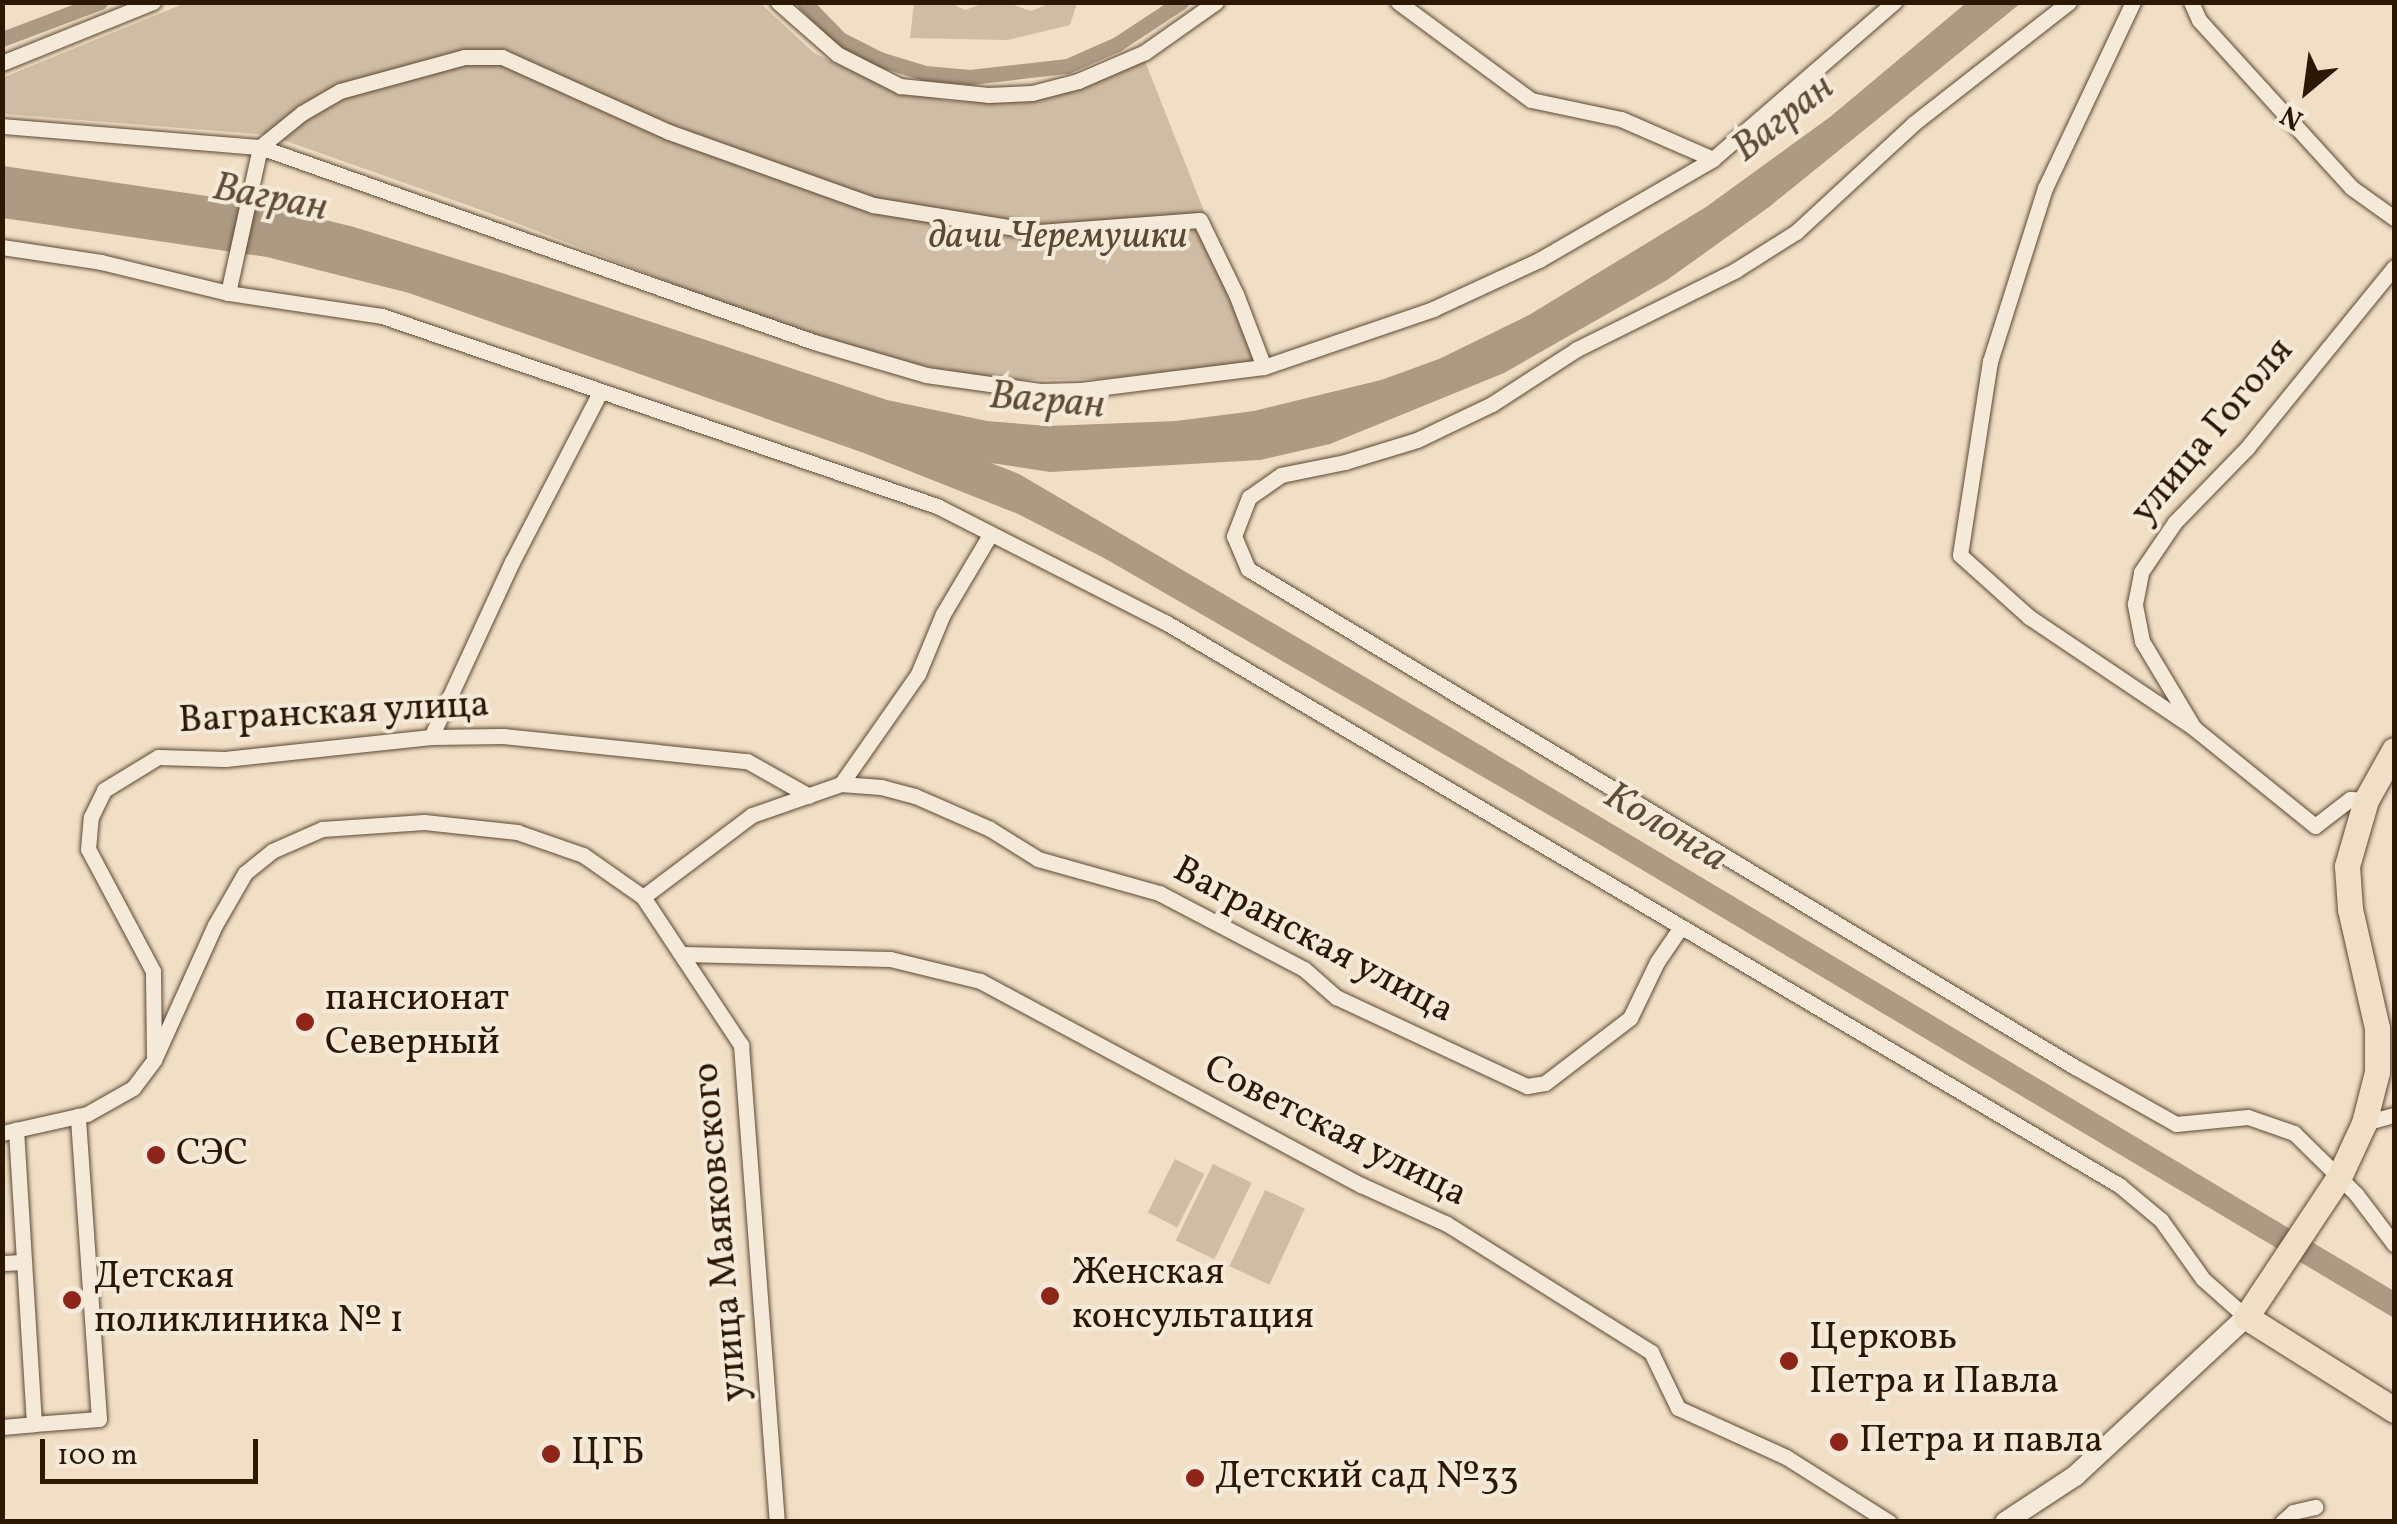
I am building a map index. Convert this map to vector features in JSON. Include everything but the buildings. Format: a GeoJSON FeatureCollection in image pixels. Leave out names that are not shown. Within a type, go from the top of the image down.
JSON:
{"type":"FeatureCollection","features":[{"type":"Feature","properties":{"kind":"highway"},"geometry":{"type":"LineString","coordinates":[[2394,750],[2366,800],[2347,866],[2350,909],[2377,1028],[2377,1072],[2364,1123],[2339,1177],[2246,1317],[2394,1410]]}},
{"type":"Feature","properties":{"kind":"main road"},"geometry":{"type":"LineString","coordinates":[[2004,1522],[2075,1476],[2246,1317]]}},
{"type":"Feature","properties":{"kind":"street"},"geometry":{"type":"LineString","coordinates":[[2,62],[152,2]]}},
{"type":"Feature","properties":{"kind":"street"},"geometry":{"type":"LineString","coordinates":[[778,2],[836,54],[900,86],[988,95],[1032,92],[1078,82],[1145,52],[1216,2]]}},
{"type":"Feature","properties":{"kind":"street"},"geometry":{"type":"LineString","coordinates":[[1398,2],[1530,100],[1621,119],[1713,160]]}},
{"type":"Feature","properties":{"kind":"street"},"geometry":{"type":"LineString","coordinates":[[2,126],[259,152],[814,342],[926,375],[1040,391],[1080,390],[1264,367],[1433,309],[1539,260],[1713,160],[1894,2]]}},
{"type":"Feature","properties":{"kind":"street"},"geometry":{"type":"LineString","coordinates":[[2069,2],[1913,124],[1796,232],[1736,270],[1578,349],[1492,404],[1417,440],[1346,462],[1281,475],[1248,497],[1234,536],[1248,569],[2075,1068],[2176,1124],[2248,1117],[2294,1133],[2339,1177],[2394,1244]]}},
{"type":"Feature","properties":{"kind":"street"},"geometry":{"type":"LineString","coordinates":[[2133,2],[2045,188],[1990,361],[1960,555],[2029,617],[2194,728]]}},
{"type":"Feature","properties":{"kind":"street"},"geometry":{"type":"LineString","coordinates":[[2191,2],[2199,20],[2352,188],[2394,218]]}},
{"type":"Feature","properties":{"kind":"street"},"geometry":{"type":"LineString","coordinates":[[228,293],[259,152],[302,113],[340,91],[464,57],[502,58],[669,132],[874,204],[1039,232],[1200,220],[1264,367]]}},
{"type":"Feature","properties":{"kind":"street"},"geometry":{"type":"LineString","coordinates":[[2,247],[101,262],[228,293],[382,316],[937,506],[1165,622],[2119,1185],[2161,1220],[2203,1279],[2246,1317]]}},
{"type":"Feature","properties":{"kind":"street","name":"улица Гоголя"},"geometry":{"type":"LineString","coordinates":[[2366,800],[2350,798],[2315,826],[2194,728],[2142,642],[2134,604],[2140,572],[2175,522],[2247,448],[2394,267]]}},
{"type":"Feature","properties":{"kind":"street"},"geometry":{"type":"LineString","coordinates":[[431,736],[512,562],[600,392]]}},
{"type":"Feature","properties":{"kind":"street"},"geometry":{"type":"LineString","coordinates":[[642,897],[752,815],[842,784],[918,674],[943,614],[990,535]]}},
{"type":"Feature","properties":{"kind":"street","name":"Вагранская улица"},"geometry":{"type":"LineString","coordinates":[[154,1060],[153,971],[88,849],[91,816],[104,790],[158,756],[225,759],[431,736],[504,736],[748,761],[809,796]]}},
{"type":"Feature","properties":{"kind":"street","name":"Вагранская улица"},"geometry":{"type":"LineString","coordinates":[[842,784],[880,786],[914,796],[990,829],[1038,858],[1159,893],[1304,969],[1336,997],[1526,1086],[1545,1083],[1630,1018],[1657,962],[1680,927]]}},
{"type":"Feature","properties":{"kind":"street","name":"улица Маяковского"},"geometry":{"type":"LineString","coordinates":[[9,1132],[78,1116],[134,1088],[154,1060],[215,925],[245,873],[272,851],[322,830],[424,822],[517,832],[583,856],[642,897],[741,1045],[777,1522]]}},
{"type":"Feature","properties":{"kind":"street","name":"Советская улица"},"geometry":{"type":"LineString","coordinates":[[683,954],[890,959],[980,981],[1361,1185],[1448,1224],[1651,1352],[1678,1408],[1786,1457],[1889,1522]]}},
{"type":"Feature","properties":{"kind":"street"},"geometry":{"type":"LineString","coordinates":[[2364,1123],[2394,1115]]}},
{"type":"Feature","properties":{"kind":"street"},"geometry":{"type":"LineString","coordinates":[[2,1427],[99,1418],[78,1116]]}},
{"type":"Feature","properties":{"kind":"street"},"geometry":{"type":"LineString","coordinates":[[9,1132],[24,1262],[34,1424]]}},
{"type":"Feature","properties":{"kind":"street"},"geometry":{"type":"LineString","coordinates":[[2,1263],[24,1262]]}},
{"type":"Feature","properties":{"kind":"street"},"geometry":{"type":"LineString","coordinates":[[2282,1522],[2293,1512],[2315,1507]]}},
{"type":"Feature","properties":{"kind":"green space","name":"дачи Черемушки"},"geometry":{"type":"Polygon","coordinates":[[[188,2],[760,3],[814,53],[886,87],[947,101],[1007,103],[1084,87],[1145,61],[1263,361],[1101,379],[1002,380],[896,361],[736,308],[498,216],[269,135],[4,114],[2,78],[188,2]]]}},
{"type":"Feature","properties":{"kind":"green space"},"geometry":{"type":"Polygon","coordinates":[[[914,3],[950,3],[965,10],[984,3],[1008,3],[1031,11],[1051,3],[1077,3],[1070,25],[1008,40],[910,38],[914,3]]]}},
{"type":"Feature","properties":{"kind":"green space"},"geometry":{"type":"Polygon","coordinates":[[[1175,1159],[1204,1174],[1177,1227],[1148,1212],[1175,1159]]]}},
{"type":"Feature","properties":{"kind":"green space"},"geometry":{"type":"Polygon","coordinates":[[[1213,1164],[1252,1183],[1214,1259],[1176,1240],[1213,1164]]]}},
{"type":"Feature","properties":{"kind":"green space"},"geometry":{"type":"Polygon","coordinates":[[[1265,1190],[1305,1209],[1269,1285],[1230,1266],[1265,1190]]]}},
{"type":"Feature","properties":{"kind":"shaded area"},"geometry":{"type":"Polygon","coordinates":[[[1966,3],[2021,3],[1769,207],[1667,280],[1504,373],[1330,444],[1260,460],[1050,472],[991,463],[1019,474],[1435,718],[2394,1291],[2394,1318],[1592,840],[1104,558],[1018,514],[864,453],[409,293],[267,257],[3,218],[3,166],[261,204],[354,227],[537,284],[887,400],[987,421],[1048,426],[1176,421],[1254,411],[1381,380],[1439,359],[1529,315],[1706,207],[1830,117],[1966,3]]]}},
{"type":"Feature","properties":{"kind":"waterway"},"geometry":{"type":"LineString","coordinates":[[2,39],[100,2]]}},
{"type":"Feature","properties":{"kind":"waterway"},"geometry":{"type":"LineString","coordinates":[[804,2],[840,39],[879,59],[925,73],[970,77],[1067,66],[1117,44],[1181,2]]}},
{"type":"Feature","properties":{"kind":"place","name":"пансионат Северный"},"geometry":{"type":"Point","coordinates":[305,1022]}},
{"type":"Feature","properties":{"kind":"place","name":"СЭС"},"geometry":{"type":"Point","coordinates":[156,1155]}},
{"type":"Feature","properties":{"kind":"place","name":"Женская консультация"},"geometry":{"type":"Point","coordinates":[1050,1296]}},
{"type":"Feature","properties":{"kind":"place","name":"Детская поликлиника № 1"},"geometry":{"type":"Point","coordinates":[72,1300]}},
{"type":"Feature","properties":{"kind":"place","name":"Церковь Петра и Павла"},"geometry":{"type":"Point","coordinates":[1789,1361]}},
{"type":"Feature","properties":{"kind":"place","name":"Петра и павла"},"geometry":{"type":"Point","coordinates":[1839,1442]}},
{"type":"Feature","properties":{"kind":"place","name":"ЦГБ"},"geometry":{"type":"Point","coordinates":[551,1454]}},
{"type":"Feature","properties":{"kind":"place","name":"Детский сад №33"},"geometry":{"type":"Point","coordinates":[1195,1478]}},
{"type":"Feature","properties":{"kind":"water label","name":"Вагран"},"geometry":{"type":"Point","coordinates":[1784,119]}},
{"type":"Feature","properties":{"kind":"water label","name":"Вагран"},"geometry":{"type":"Point","coordinates":[270,199]}},
{"type":"Feature","properties":{"kind":"water label","name":"Вагран"},"geometry":{"type":"Point","coordinates":[1047,402]}},
{"type":"Feature","properties":{"kind":"water label","name":"Колонга"},"geometry":{"type":"Point","coordinates":[1665,828]}}]}
